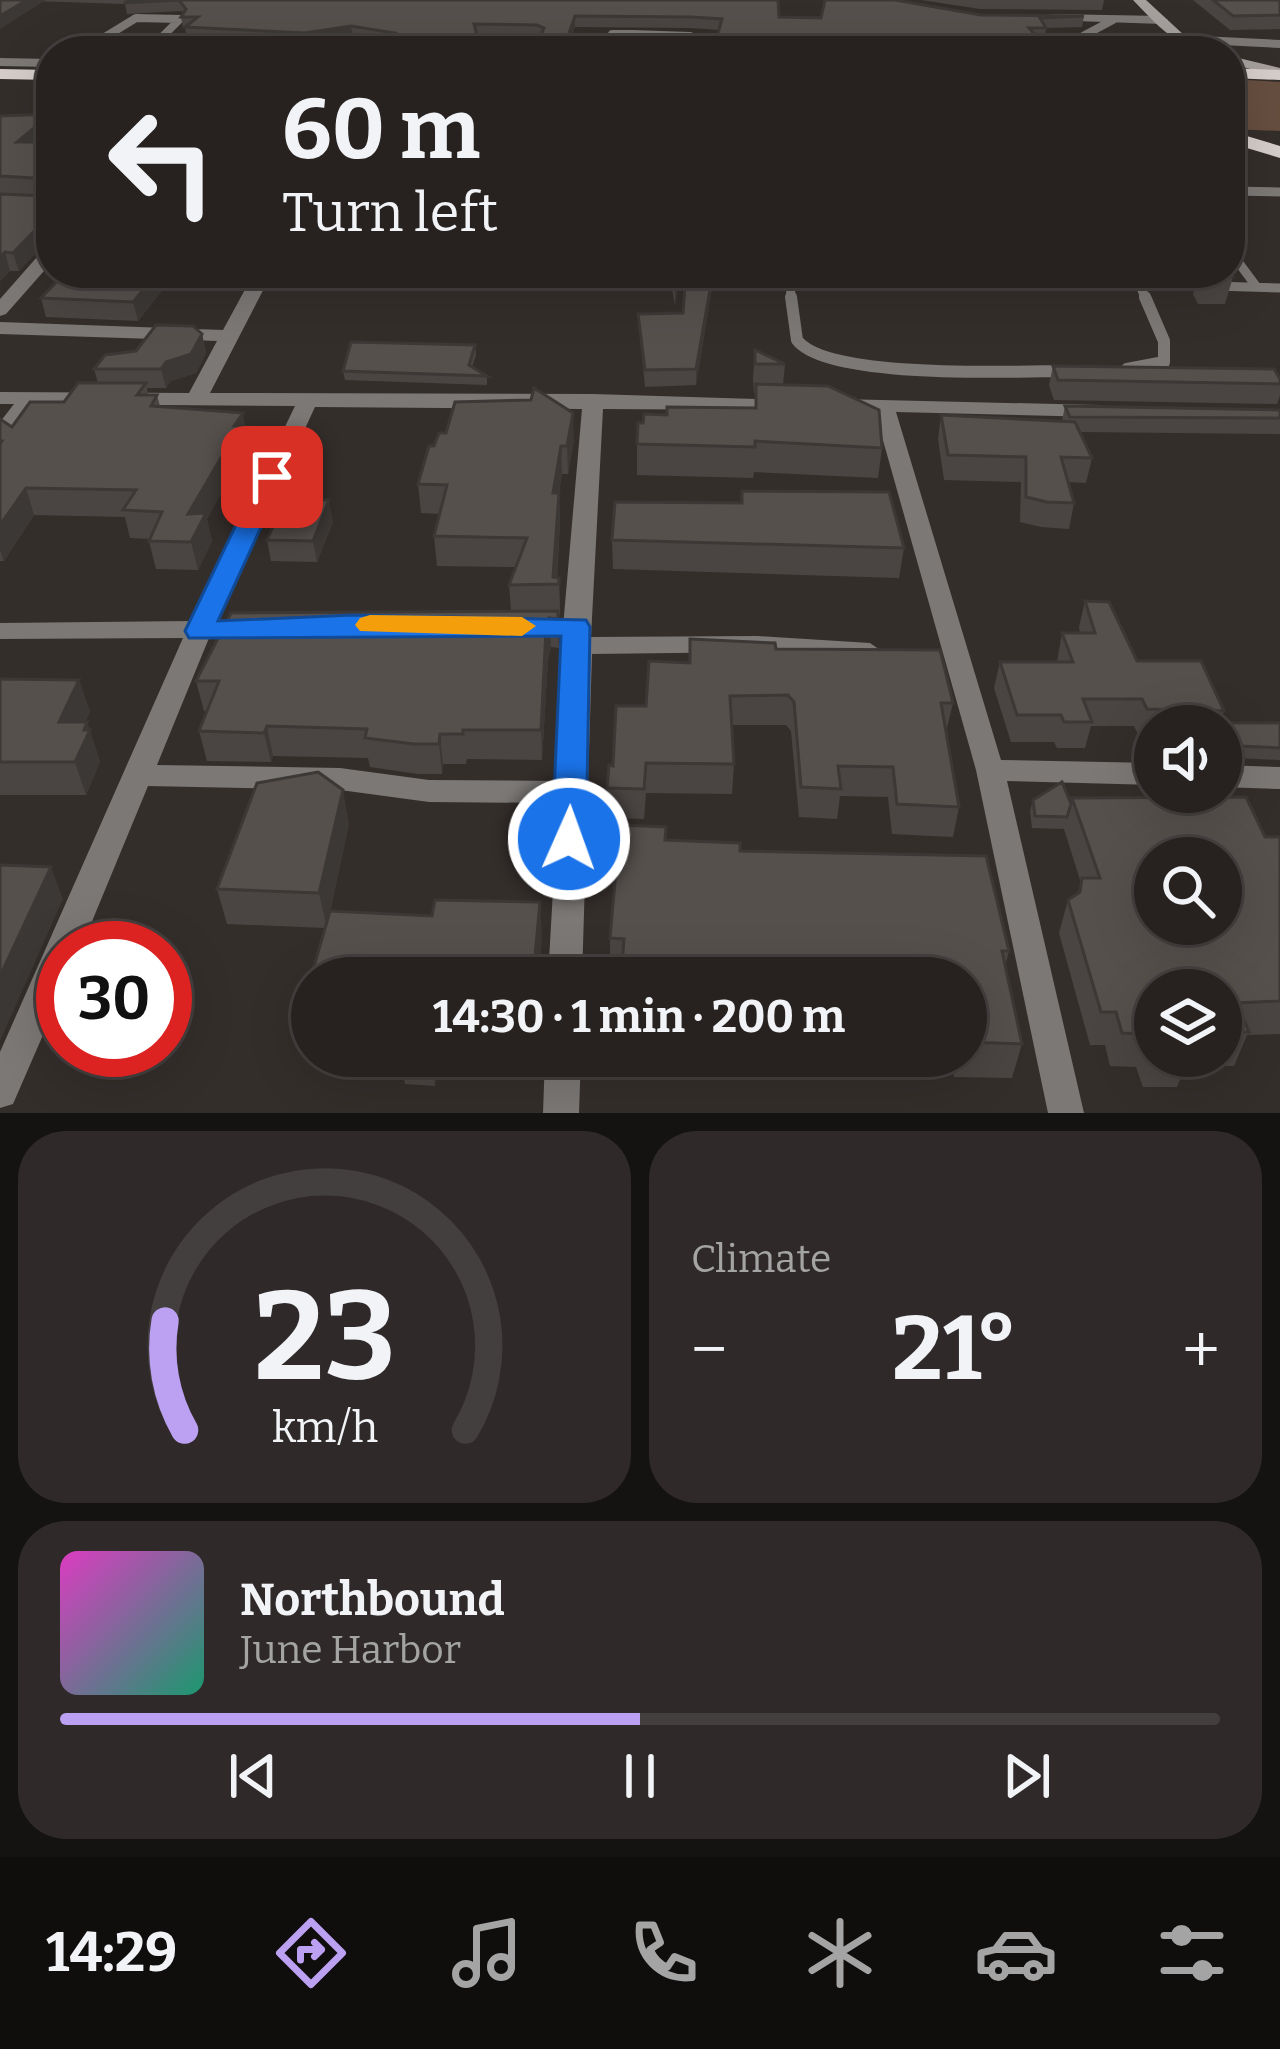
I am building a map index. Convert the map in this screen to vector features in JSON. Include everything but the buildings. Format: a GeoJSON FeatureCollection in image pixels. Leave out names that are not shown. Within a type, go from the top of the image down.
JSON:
{"type":"FeatureCollection","features":[{"type":"Feature","properties":{"kind":"highway"},"geometry":{"type":"LineString","coordinates":[[1245,73],[1280,74]]}},
{"type":"Feature","properties":{"kind":"highway"},"geometry":{"type":"LineString","coordinates":[[0,74],[36,75]]}},
{"type":"Feature","properties":{"kind":"highway"},"geometry":{"type":"LineString","coordinates":[[1245,135],[1280,136]]}},
{"type":"Feature","properties":{"kind":"highway"},"geometry":{"type":"LineString","coordinates":[[1245,140],[1280,152]]}},
{"type":"Feature","properties":{"kind":"main road"},"geometry":{"type":"LineString","coordinates":[[1139,0],[1173,36]]}},
{"type":"Feature","properties":{"kind":"main road"},"geometry":{"type":"LineString","coordinates":[[1245,64],[1280,74]]}},
{"type":"Feature","properties":{"kind":"street"},"geometry":{"type":"LineString","coordinates":[[756,0],[788,0]]}},
{"type":"Feature","properties":{"kind":"street"},"geometry":{"type":"LineString","coordinates":[[1041,18],[1162,20]]}},
{"type":"Feature","properties":{"kind":"street"},"geometry":{"type":"LineString","coordinates":[[0,310],[36,272]]}},
{"type":"Feature","properties":{"kind":"street"},"geometry":{"type":"LineString","coordinates":[[197,398],[255,288]]}},
{"type":"Feature","properties":{"kind":"street"},"geometry":{"type":"LineString","coordinates":[[0,328],[228,336]]}},
{"type":"Feature","properties":{"kind":"street"},"geometry":{"type":"LineString","coordinates":[[0,398],[593,400],[1117,411]]}},
{"type":"Feature","properties":{"kind":"street"},"geometry":{"type":"LineString","coordinates":[[0,436],[29,398]]}},
{"type":"Feature","properties":{"kind":"street"},"geometry":{"type":"LineString","coordinates":[[77,921],[199,631],[308,400]]}},
{"type":"Feature","properties":{"kind":"street"},"geometry":{"type":"LineString","coordinates":[[566,957],[569,633],[593,400]]}},
{"type":"Feature","properties":{"kind":"street"},"geometry":{"type":"LineString","coordinates":[[884,406],[943,657],[990,770],[1066,1113]]}},
{"type":"Feature","properties":{"kind":"street"},"geometry":{"type":"LineString","coordinates":[[0,631],[287,627]]}},
{"type":"Feature","properties":{"kind":"street"},"geometry":{"type":"LineString","coordinates":[[569,633],[888,653]]}},
{"type":"Feature","properties":{"kind":"street"},"geometry":{"type":"LineString","coordinates":[[990,770],[1134,773]]}},
{"type":"Feature","properties":{"kind":"street"},"geometry":{"type":"LineString","coordinates":[[142,775],[340,778],[429,790],[570,792]]}},
{"type":"Feature","properties":{"kind":"street"},"geometry":{"type":"LineString","coordinates":[[1242,777],[1280,778]]}},
{"type":"Feature","properties":{"kind":"street"},"geometry":{"type":"LineString","coordinates":[[0,1092],[36,1012]]}},
{"type":"Feature","properties":{"kind":"street"},"geometry":{"type":"LineString","coordinates":[[561,1113],[562,1077]]}},
{"type":"Feature","properties":{"kind":"lane"},"geometry":{"type":"LineString","coordinates":[[107,36],[136,18],[180,19],[163,36]]}},
{"type":"Feature","properties":{"kind":"lane"},"geometry":{"type":"LineString","coordinates":[[1083,36],[1113,20]]}},
{"type":"Feature","properties":{"kind":"lane"},"geometry":{"type":"LineString","coordinates":[[611,36],[690,36]]}},
{"type":"Feature","properties":{"kind":"lane"},"geometry":{"type":"LineString","coordinates":[[1245,44],[1280,44]]}},
{"type":"Feature","properties":{"kind":"lane"},"geometry":{"type":"LineString","coordinates":[[0,62],[36,63]]}},
{"type":"Feature","properties":{"kind":"lane"},"geometry":{"type":"LineString","coordinates":[[1245,191],[1280,192]]}},
{"type":"Feature","properties":{"kind":"lane"},"geometry":{"type":"LineString","coordinates":[[1245,271],[1256,286]]}},
{"type":"Feature","properties":{"kind":"lane"},"geometry":{"type":"LineString","coordinates":[[1245,286],[1280,288]]}},
{"type":"Feature","properties":{"kind":"lane"},"geometry":{"type":"LineString","coordinates":[[790,288],[794,331],[801,347],[828,362],[883,368],[1090,370]]}},
{"type":"Feature","properties":{"kind":"lane"},"geometry":{"type":"LineString","coordinates":[[1114,370],[1163,362],[1165,341],[1141,288]]}},
{"type":"Feature","properties":{"kind":"shaded area"},"geometry":{"type":"Polygon","coordinates":[[[1245,80],[1280,82],[1280,131],[1245,130],[1245,80]]]}},
{"type":"Feature","properties":{"kind":"slow traffic"},"geometry":{"type":"LineString","coordinates":[[370,625],[522,626]]}},
{"type":"Feature","properties":{"kind":"route"},"geometry":{"type":"LineString","coordinates":[[272,477],[199,631],[353,625],[576,627],[579,646],[569,839]]}}]}
